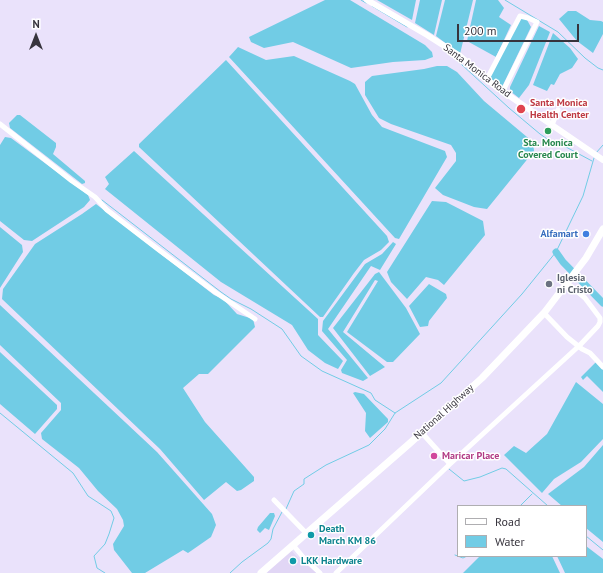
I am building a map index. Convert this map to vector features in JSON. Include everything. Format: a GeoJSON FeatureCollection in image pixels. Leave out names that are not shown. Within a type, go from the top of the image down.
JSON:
{"type":"FeatureCollection","features":[{"type":"Feature","properties":{"kind":"main road","name":"National Highway"},"geometry":{"type":"LineString","coordinates":[[261,573],[422,433],[482,378],[544,313],[586,258],[603,229]]}},
{"type":"Feature","properties":{"kind":"street","name":"Santa Monica Road"},"geometry":{"type":"LineString","coordinates":[[367,0],[460,56],[503,91],[598,157]]}},
{"type":"Feature","properties":{"kind":"street"},"geometry":{"type":"LineString","coordinates":[[487,79],[520,16],[537,22],[503,91]]}},
{"type":"Feature","properties":{"kind":"street"},"geometry":{"type":"LineString","coordinates":[[552,125],[558,110]]}},
{"type":"Feature","properties":{"kind":"street"},"geometry":{"type":"LineString","coordinates":[[0,124],[159,250],[215,292],[255,319]]}},
{"type":"Feature","properties":{"kind":"street"},"geometry":{"type":"LineString","coordinates":[[336,573],[450,464],[579,346],[598,326],[600,318],[585,298],[568,282]]}},
{"type":"Feature","properties":{"kind":"street"},"geometry":{"type":"LineString","coordinates":[[544,313],[579,346],[590,353],[603,367]]}},
{"type":"Feature","properties":{"kind":"street"},"geometry":{"type":"LineString","coordinates":[[422,433],[450,464]]}},
{"type":"Feature","properties":{"kind":"street"},"geometry":{"type":"LineString","coordinates":[[274,500],[307,534]]}},
{"type":"Feature","properties":{"kind":"street"},"geometry":{"type":"LineString","coordinates":[[293,545],[320,573]]}},
{"type":"Feature","properties":{"kind":"shaded area","name":"LKK Hardware"},"geometry":{"type":"Polygon","coordinates":[[[291,550],[299,559],[317,573],[267,572],[291,550]]]}},
{"type":"Feature","properties":{"kind":"water"},"geometry":{"type":"Polygon","coordinates":[[[325,0],[350,0],[425,45],[432,52],[433,57],[425,60],[393,62],[351,68],[293,42],[264,48],[251,42],[249,37],[325,0]]]}},
{"type":"Feature","properties":{"kind":"water"},"geometry":{"type":"Polygon","coordinates":[[[377,0],[416,0],[412,20],[377,0]]]}},
{"type":"Feature","properties":{"kind":"water"},"geometry":{"type":"Polygon","coordinates":[[[420,0],[442,0],[434,35],[415,23],[420,0]]]}},
{"type":"Feature","properties":{"kind":"water"},"geometry":{"type":"Polygon","coordinates":[[[445,0],[473,0],[460,54],[436,36],[445,0]]]}},
{"type":"Feature","properties":{"kind":"water"},"geometry":{"type":"Polygon","coordinates":[[[476,0],[498,0],[504,8],[499,17],[511,25],[496,57],[467,41],[476,0]]]}},
{"type":"Feature","properties":{"kind":"water"},"geometry":{"type":"Polygon","coordinates":[[[568,11],[576,11],[590,20],[603,22],[603,34],[593,53],[577,41],[559,19],[568,11]]]}},
{"type":"Feature","properties":{"kind":"water"},"geometry":{"type":"Polygon","coordinates":[[[520,17],[527,20],[531,27],[502,87],[491,79],[491,75],[520,17]]]}},
{"type":"Feature","properties":{"kind":"water"},"geometry":{"type":"Polygon","coordinates":[[[539,26],[550,32],[529,85],[519,98],[510,91],[510,87],[539,26]]]}},
{"type":"Feature","properties":{"kind":"water"},"geometry":{"type":"Polygon","coordinates":[[[553,33],[570,48],[578,59],[572,68],[560,74],[554,85],[551,84],[547,91],[533,85],[553,33]]]}},
{"type":"Feature","properties":{"kind":"water"},"geometry":{"type":"Polygon","coordinates":[[[238,47],[266,60],[294,56],[350,81],[355,84],[372,115],[382,127],[445,151],[447,157],[399,239],[395,238],[229,57],[238,47]]]}},
{"type":"Feature","properties":{"kind":"water"},"geometry":{"type":"Polygon","coordinates":[[[226,60],[387,236],[389,242],[381,250],[364,260],[323,317],[320,317],[139,147],[139,144],[226,60]]]}},
{"type":"Feature","properties":{"kind":"water"},"geometry":{"type":"Polygon","coordinates":[[[437,66],[447,66],[457,72],[484,101],[533,142],[534,151],[487,209],[474,207],[443,195],[435,188],[456,161],[456,153],[451,145],[391,124],[379,118],[365,95],[365,82],[372,76],[437,66]]]}},
{"type":"Feature","properties":{"kind":"water"},"geometry":{"type":"Polygon","coordinates":[[[17,115],[20,115],[56,143],[53,154],[85,181],[85,183],[82,184],[10,128],[9,123],[17,115]]]}},
{"type":"Feature","properties":{"kind":"water"},"geometry":{"type":"Polygon","coordinates":[[[5,137],[11,138],[88,195],[90,200],[84,207],[32,241],[24,240],[0,221],[0,145],[5,137]]]}},
{"type":"Feature","properties":{"kind":"water"},"geometry":{"type":"Polygon","coordinates":[[[134,151],[318,319],[318,335],[343,361],[338,369],[325,363],[308,350],[292,325],[221,282],[105,189],[109,184],[105,177],[134,151]]]}},
{"type":"Feature","properties":{"kind":"water"},"geometry":{"type":"Polygon","coordinates":[[[432,201],[446,202],[483,221],[485,235],[444,285],[438,280],[426,277],[407,299],[391,282],[387,272],[432,201]]]}},
{"type":"Feature","properties":{"kind":"water"},"geometry":{"type":"Polygon","coordinates":[[[96,204],[214,295],[223,299],[237,314],[253,319],[255,327],[208,374],[199,374],[183,388],[205,422],[254,477],[254,481],[241,490],[237,491],[226,482],[204,500],[160,449],[2,299],[3,289],[35,244],[96,204]]]}},
{"type":"Feature","properties":{"kind":"water"},"geometry":{"type":"Polygon","coordinates":[[[0,227],[22,245],[23,252],[0,288],[0,227]]]}},
{"type":"Feature","properties":{"kind":"water"},"geometry":{"type":"Polygon","coordinates":[[[393,242],[396,244],[380,270],[371,266],[328,329],[368,378],[363,381],[342,373],[341,370],[347,360],[322,331],[323,321],[365,264],[382,254],[393,242]]]}},
{"type":"Feature","properties":{"kind":"water"},"geometry":{"type":"Polygon","coordinates":[[[379,272],[406,308],[420,334],[393,362],[387,362],[347,332],[378,281],[375,280],[343,332],[385,367],[370,376],[333,328],[375,274],[379,272]]]}},
{"type":"Feature","properties":{"kind":"water"},"geometry":{"type":"Polygon","coordinates":[[[429,284],[446,294],[447,298],[429,321],[428,326],[420,327],[409,306],[429,284]]]}},
{"type":"Feature","properties":{"kind":"water"},"geometry":{"type":"Polygon","coordinates":[[[0,305],[157,452],[212,514],[216,525],[211,537],[188,553],[183,550],[145,573],[132,573],[114,550],[113,544],[124,526],[123,520],[117,509],[98,491],[79,468],[42,439],[41,433],[61,410],[61,403],[0,345],[0,305]]]}},
{"type":"Feature","properties":{"kind":"water"},"geometry":{"type":"Polygon","coordinates":[[[0,352],[57,405],[57,409],[35,434],[0,404],[0,352]]]}},
{"type":"Feature","properties":{"kind":"water"},"geometry":{"type":"Polygon","coordinates":[[[596,362],[603,368],[603,392],[587,376],[583,380],[581,377],[596,362]]]}},
{"type":"Feature","properties":{"kind":"water"},"geometry":{"type":"Polygon","coordinates":[[[576,382],[603,404],[603,439],[581,462],[554,479],[542,493],[504,455],[514,446],[526,453],[547,434],[576,382]]]}},
{"type":"Feature","properties":{"kind":"water"},"geometry":{"type":"Polygon","coordinates":[[[353,393],[364,394],[388,419],[388,422],[370,438],[365,431],[366,413],[353,393]]]}},
{"type":"Feature","properties":{"kind":"water"},"geometry":{"type":"Polygon","coordinates":[[[603,445],[603,542],[587,529],[587,505],[561,505],[548,494],[584,467],[603,445]]]}},
{"type":"Feature","properties":{"kind":"water"},"geometry":{"type":"Polygon","coordinates":[[[270,513],[274,513],[275,516],[269,530],[265,528],[260,533],[257,530],[258,527],[270,513]]]}},
{"type":"Feature","properties":{"kind":"water"},"geometry":{"type":"Polygon","coordinates":[[[587,547],[603,559],[603,573],[565,573],[557,557],[587,557],[587,547]]]}},
{"type":"Feature","properties":{"kind":"water"},"geometry":{"type":"Polygon","coordinates":[[[479,557],[552,557],[560,573],[463,573],[479,557]]]}},
{"type":"Feature","properties":{"kind":"waterway"},"geometry":{"type":"LineString","coordinates":[[361,0],[366,3]]}},
{"type":"Feature","properties":{"kind":"waterway"},"geometry":{"type":"LineString","coordinates":[[505,0],[558,32],[585,58],[603,70]]}},
{"type":"Feature","properties":{"kind":"waterway"},"geometry":{"type":"LineString","coordinates":[[372,6],[407,27]]}},
{"type":"Feature","properties":{"kind":"waterway"},"geometry":{"type":"LineString","coordinates":[[449,53],[540,134],[553,143],[566,147],[592,161]]}},
{"type":"Feature","properties":{"kind":"waterway"},"geometry":{"type":"LineString","coordinates":[[596,153],[603,145]]}},
{"type":"Feature","properties":{"kind":"waterway"},"geometry":{"type":"LineString","coordinates":[[286,509],[294,491],[304,484],[304,479],[326,465],[369,445],[385,429],[395,413],[441,383],[522,294],[556,252],[583,196],[594,158]]}},
{"type":"Feature","properties":{"kind":"waterway"},"geometry":{"type":"LineString","coordinates":[[102,200],[221,292],[282,329],[301,356],[322,371],[371,393],[375,400],[395,413]]}},
{"type":"Feature","properties":{"kind":"waterway"},"geometry":{"type":"LineString","coordinates":[[556,252],[563,262],[603,303]]}},
{"type":"Feature","properties":{"kind":"waterway"},"geometry":{"type":"LineString","coordinates":[[0,413],[73,473],[88,496],[111,511],[114,518],[109,534],[105,544],[94,556],[97,568],[105,573]]}},
{"type":"Feature","properties":{"kind":"waterway"},"geometry":{"type":"LineString","coordinates":[[449,469],[464,481],[480,477],[502,468],[506,469],[547,505]]}},
{"type":"Feature","properties":{"kind":"waterway"},"geometry":{"type":"LineString","coordinates":[[521,505],[532,494]]}},
{"type":"Feature","properties":{"kind":"waterway"},"geometry":{"type":"LineString","coordinates":[[230,573],[268,543],[271,539],[273,529],[282,512]]}},
{"type":"Feature","properties":{"kind":"waterway"},"geometry":{"type":"LineString","coordinates":[[587,537],[603,550]]}},
{"type":"Feature","properties":{"kind":"waterway"},"geometry":{"type":"LineString","coordinates":[[460,557],[465,557]]}},
{"type":"Feature","properties":{"kind":"place","name":"Santa Monica Health Center"},"geometry":{"type":"Point","coordinates":[521,109]}},
{"type":"Feature","properties":{"kind":"place","name":"Sta. Monica Covered Court"},"geometry":{"type":"Point","coordinates":[548,131]}},
{"type":"Feature","properties":{"kind":"place","name":"Alfamart"},"geometry":{"type":"Point","coordinates":[586,234]}},
{"type":"Feature","properties":{"kind":"place","name":"Iglesia ni Cristo"},"geometry":{"type":"Point","coordinates":[549,284]}},
{"type":"Feature","properties":{"kind":"place","name":"Maricar Place"},"geometry":{"type":"Point","coordinates":[434,456]}},
{"type":"Feature","properties":{"kind":"place","name":"Death March KM 86"},"geometry":{"type":"Point","coordinates":[311,535]}},
{"type":"Feature","properties":{"kind":"place","name":"LKK Hardware"},"geometry":{"type":"Point","coordinates":[293,561]}}]}
